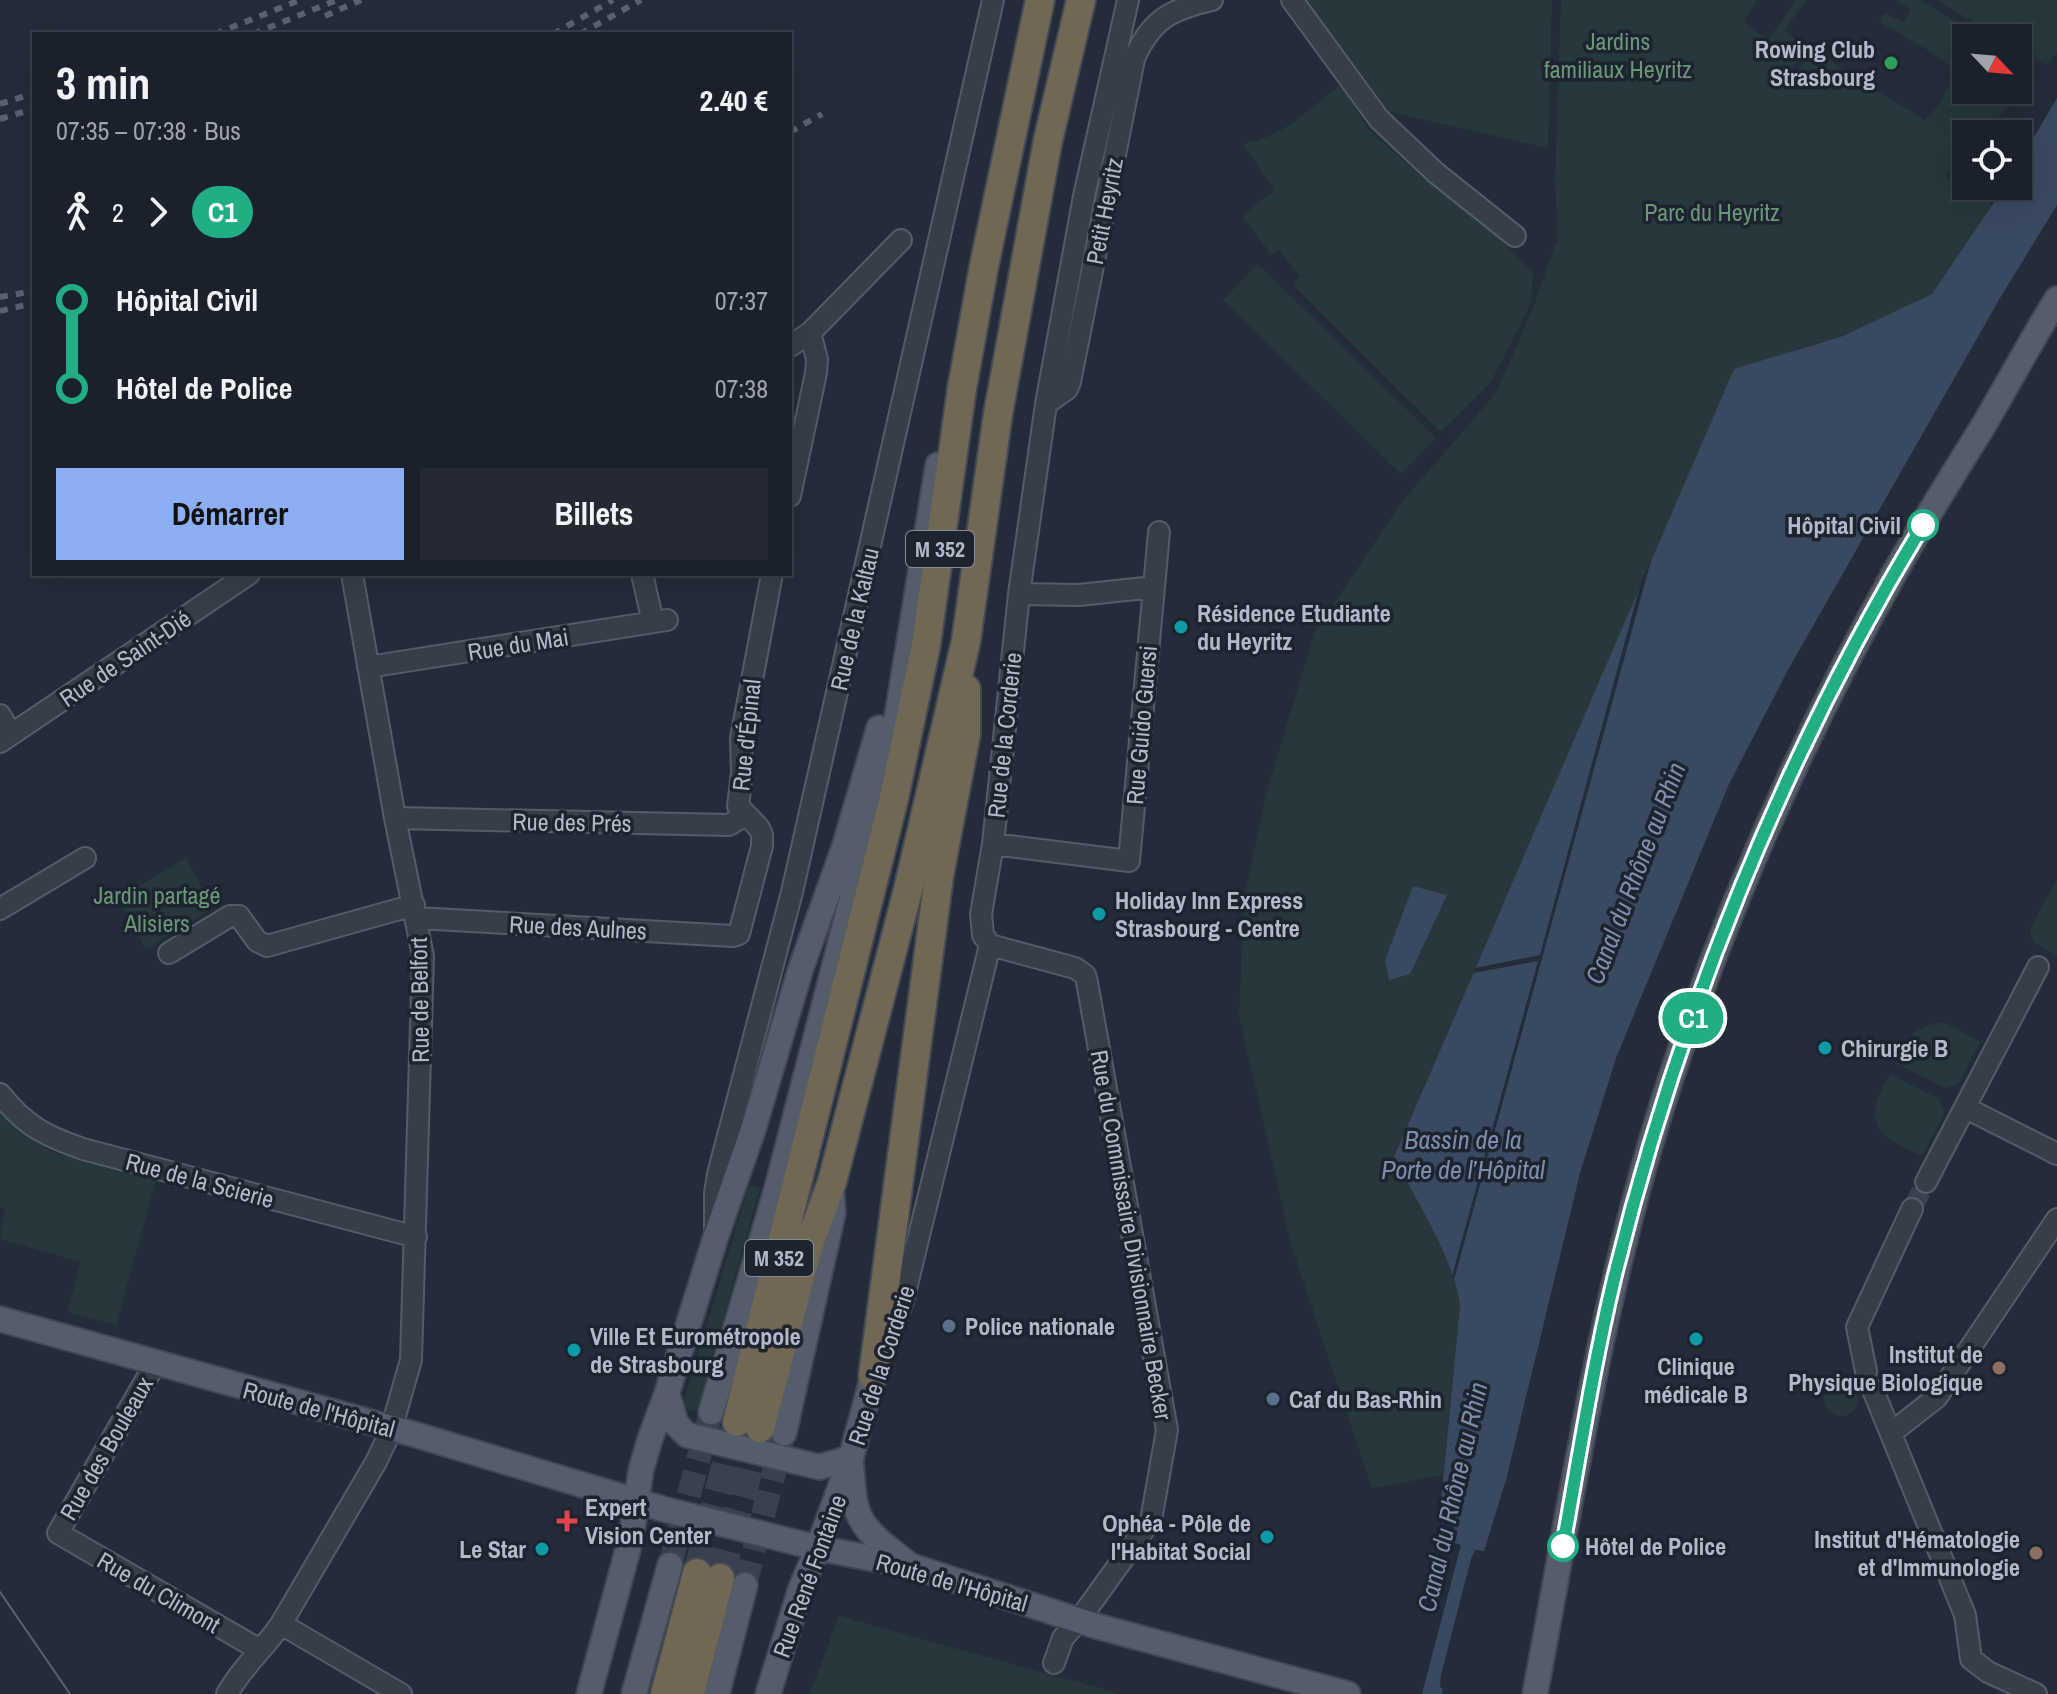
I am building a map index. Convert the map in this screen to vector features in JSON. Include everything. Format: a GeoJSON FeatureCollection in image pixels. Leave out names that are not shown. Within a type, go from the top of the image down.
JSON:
{"type":"FeatureCollection","features":[{"type":"Feature","properties":{"kind":"highway","name":"M 352"},"geometry":{"type":"LineString","coordinates":[[748,1424],[820,1094],[915,706],[965,373],[993,217],[1040,0]]}},
{"type":"Feature","properties":{"kind":"highway","name":"M 352"},"geometry":{"type":"LineString","coordinates":[[748,1424],[832,1182],[908,890],[966,641],[998,414],[1065,62],[1081,0]]}},
{"type":"Feature","properties":{"kind":"highway"},"geometry":{"type":"LineString","coordinates":[[873,1376],[939,876],[966,734],[966,641]]}},
{"type":"Feature","properties":{"kind":"highway"},"geometry":{"type":"LineString","coordinates":[[665,1694],[721,1579]]}},
{"type":"Feature","properties":{"kind":"highway"},"geometry":{"type":"LineString","coordinates":[[690,1694],[721,1579]]}},
{"type":"Feature","properties":{"kind":"main road"},"geometry":{"type":"LineString","coordinates":[[748,1424],[777,1188],[894,735],[985,210],[1031,0]]}},
{"type":"Feature","properties":{"kind":"main road"},"geometry":{"type":"LineString","coordinates":[[1065,62],[1092,0]]}},
{"type":"Feature","properties":{"kind":"main road"},"geometry":{"type":"LineString","coordinates":[[1535,1694],[1614,1281],[1672,1074],[1738,898],[1826,704],[1899,565],[2057,299]]}},
{"type":"Feature","properties":{"kind":"main road"},"geometry":{"type":"LineString","coordinates":[[589,1694],[631,1538],[641,1470],[753,1130],[801,968],[845,845],[873,750],[895,657],[918,588]]}},
{"type":"Feature","properties":{"kind":"main road","name":"Route de l'Hôpital"},"geometry":{"type":"LineString","coordinates":[[0,1319],[540,1471],[636,1501],[818,1548],[911,1566],[1079,1620],[1348,1694]]}},
{"type":"Feature","properties":{"kind":"main road","name":"Rue de la Corderie"},"geometry":{"type":"LineString","coordinates":[[851,1458],[873,1376]]}},
{"type":"Feature","properties":{"kind":"main road"},"geometry":{"type":"LineString","coordinates":[[667,1393],[676,1424],[687,1435],[819,1467],[851,1458],[860,1519],[911,1566]]}},
{"type":"Feature","properties":{"kind":"main road","name":"Rue René Fontaine"},"geometry":{"type":"LineString","coordinates":[[768,1694],[801,1588],[851,1458]]}},
{"type":"Feature","properties":{"kind":"main road"},"geometry":{"type":"LineString","coordinates":[[634,1694],[670,1565]]}},
{"type":"Feature","properties":{"kind":"main road"},"geometry":{"type":"LineString","coordinates":[[717,1694],[721,1579]]}},
{"type":"Feature","properties":{"kind":"street","name":"Rue de la Kaltau"},"geometry":{"type":"LineString","coordinates":[[716,1236],[718,1174],[792,892],[993,0]]}},
{"type":"Feature","properties":{"kind":"street","name":"Rue de la Corderie"},"geometry":{"type":"LineString","coordinates":[[873,1376],[903,1301],[990,945],[983,935],[981,914],[993,844],[1019,594],[1046,404],[1084,196],[1128,0]]}},
{"type":"Feature","properties":{"kind":"street","name":"Petit Heyritz"},"geometry":{"type":"LineString","coordinates":[[1046,404],[1067,389],[1070,382],[1132,65],[1160,8],[1212,0]]}},
{"type":"Feature","properties":{"kind":"street"},"geometry":{"type":"LineString","coordinates":[[1292,0],[1379,119],[1436,173],[1515,236]]}},
{"type":"Feature","properties":{"kind":"street"},"geometry":{"type":"LineString","coordinates":[[792,345],[810,333],[901,240]]}},
{"type":"Feature","properties":{"kind":"street"},"geometry":{"type":"LineString","coordinates":[[792,487],[816,373],[817,359],[810,333]]}},
{"type":"Feature","properties":{"kind":"street"},"geometry":{"type":"LineString","coordinates":[[1019,594],[1079,595],[1154,587],[1159,532]]}},
{"type":"Feature","properties":{"kind":"street","name":"Rue de Saint-Dié"},"geometry":{"type":"LineString","coordinates":[[6,738],[246,576]]}},
{"type":"Feature","properties":{"kind":"street","name":"Rue de Belfort"},"geometry":{"type":"LineString","coordinates":[[227,1694],[236,1677],[281,1624],[376,1462],[391,1430],[411,1360],[422,940],[395,818],[352,576]]}},
{"type":"Feature","properties":{"kind":"street","name":"Rue du Mai"},"geometry":{"type":"LineString","coordinates":[[368,667],[660,621],[643,576]]}},
{"type":"Feature","properties":{"kind":"street","name":"Rue d'Épinal"},"geometry":{"type":"LineString","coordinates":[[739,934],[762,846],[759,828],[738,806],[742,773],[741,738],[772,576]]}},
{"type":"Feature","properties":{"kind":"street","name":"Rue Guido Guersi"},"geometry":{"type":"LineString","coordinates":[[993,844],[1129,861],[1154,587]]}},
{"type":"Feature","properties":{"kind":"street"},"geometry":{"type":"LineString","coordinates":[[0,715],[6,738]]}},
{"type":"Feature","properties":{"kind":"street","name":"Rue des Prés"},"geometry":{"type":"LineString","coordinates":[[395,818],[729,825],[737,820],[741,812]]}},
{"type":"Feature","properties":{"kind":"street"},"geometry":{"type":"LineString","coordinates":[[0,909],[85,858]]}},
{"type":"Feature","properties":{"kind":"street","name":"Rue des Aulnes"},"geometry":{"type":"LineString","coordinates":[[169,953],[230,916],[239,916],[257,941],[267,946],[415,911],[733,936],[739,934]]}},
{"type":"Feature","properties":{"kind":"street","name":"Rue du Commissaire Divisionnaire Becker"},"geometry":{"type":"LineString","coordinates":[[990,945],[1075,968],[1085,975],[1167,1430],[1151,1520],[1079,1620]]}},
{"type":"Feature","properties":{"kind":"street"},"geometry":{"type":"LineString","coordinates":[[1926,1182],[2038,967]]}},
{"type":"Feature","properties":{"kind":"street","name":"Rue de la Scierie"},"geometry":{"type":"LineString","coordinates":[[0,1094],[23,1121],[51,1138],[83,1149],[416,1237]]}},
{"type":"Feature","properties":{"kind":"street"},"geometry":{"type":"LineString","coordinates":[[1966,1108],[2057,1154]]}},
{"type":"Feature","properties":{"kind":"street"},"geometry":{"type":"LineString","coordinates":[[1912,1209],[1857,1327],[1869,1380],[1965,1615],[1971,1659],[2014,1686],[2036,1694]]}},
{"type":"Feature","properties":{"kind":"street"},"geometry":{"type":"LineString","coordinates":[[1891,1433],[1937,1397],[2057,1219]]}},
{"type":"Feature","properties":{"kind":"street","name":"Rue des Bouleaux"},"geometry":{"type":"LineString","coordinates":[[58,1533],[155,1364]]}},
{"type":"Feature","properties":{"kind":"street","name":"Rue du Climont"},"geometry":{"type":"LineString","coordinates":[[58,1533],[260,1650]]}},
{"type":"Feature","properties":{"kind":"street"},"geometry":{"type":"LineString","coordinates":[[1054,1663],[1063,1638],[1079,1620]]}},
{"type":"Feature","properties":{"kind":"street"},"geometry":{"type":"LineString","coordinates":[[281,1624],[401,1694]]}},
{"type":"Feature","properties":{"kind":"green space"},"geometry":{"type":"Polygon","coordinates":[[[1305,0],[1552,0],[1548,148],[1390,112],[1305,0]]]}},
{"type":"Feature","properties":{"kind":"green space","name":"Parc du Heyritz"},"geometry":{"type":"Polygon","coordinates":[[[1561,0],[1757,0],[1744,22],[1768,40],[1796,0],[1806,0],[1784,31],[1803,44],[1788,76],[1793,79],[1805,60],[1821,68],[1827,57],[1844,71],[1925,120],[1939,105],[1952,78],[1952,104],[2010,104],[1996,120],[1952,120],[1952,168],[1945,176],[1952,180],[1952,200],[1985,200],[1993,205],[1932,294],[1843,336],[1794,350],[1501,908],[1394,1157],[1451,1269],[1460,1306],[1443,1475],[1372,1488],[1291,1244],[1239,1015],[1244,898],[1267,790],[1315,632],[1401,503],[1496,393],[1533,308],[1558,237],[1555,182],[1561,0]]]}},
{"type":"Feature","properties":{"kind":"green space","name":"Parc du Heyritz"},"geometry":{"type":"Polygon","coordinates":[[[1896,0],[1920,0],[1960,24],[1952,24],[1952,67],[1879,22],[1884,13],[1904,22],[1911,9],[1896,0]]]}},
{"type":"Feature","properties":{"kind":"green space"},"geometry":{"type":"Polygon","coordinates":[[[1937,0],[2057,0],[2057,53],[2046,65],[2032,57],[2032,24],[1977,24],[1937,0]]]}},
{"type":"Feature","properties":{"kind":"green space"},"geometry":{"type":"Polygon","coordinates":[[[1340,84],[1369,130],[1434,187],[1491,231],[1533,272],[1531,303],[1491,382],[1441,432],[1295,287],[1294,282],[1300,277],[1279,249],[1271,254],[1242,216],[1274,190],[1243,144],[1283,129],[1340,84]]]}},
{"type":"Feature","properties":{"kind":"green space"},"geometry":{"type":"Polygon","coordinates":[[[1258,264],[1436,438],[1401,474],[1223,300],[1258,264]]]}},
{"type":"Feature","properties":{"kind":"green space","name":"Jardin partagé Alisiers"},"geometry":{"type":"Polygon","coordinates":[[[186,858],[213,908],[146,949],[117,899],[186,858]]]}},
{"type":"Feature","properties":{"kind":"green space"},"geometry":{"type":"Polygon","coordinates":[[[2057,880],[2057,955],[2035,942],[2030,928],[2057,880]]]}},
{"type":"Feature","properties":{"kind":"green space"},"geometry":{"type":"Polygon","coordinates":[[[1943,1022],[1980,1042],[1958,1084],[1945,1088],[1896,1063],[1904,1046],[1918,1030],[1943,1022]]]}},
{"type":"Feature","properties":{"kind":"green space"},"geometry":{"type":"Polygon","coordinates":[[[1890,1074],[1939,1099],[1945,1112],[1922,1156],[1892,1141],[1877,1125],[1876,1104],[1890,1074]]]}},
{"type":"Feature","properties":{"kind":"green space"},"geometry":{"type":"Polygon","coordinates":[[[0,1113],[32,1140],[54,1153],[156,1180],[116,1325],[67,1312],[81,1262],[0,1239],[5,1208],[0,1207],[0,1113]]]}},
{"type":"Feature","properties":{"kind":"green space"},"geometry":{"type":"Polygon","coordinates":[[[749,1185],[760,1188],[697,1411],[682,1408],[749,1185]]]}},
{"type":"Feature","properties":{"kind":"green space"},"geometry":{"type":"Polygon","coordinates":[[[1841,1382],[1853,1387],[1858,1399],[1853,1411],[1841,1416],[1829,1411],[1824,1399],[1829,1387],[1841,1382]]]}},
{"type":"Feature","properties":{"kind":"green space"},"geometry":{"type":"Polygon","coordinates":[[[839,1616],[1121,1694],[810,1694],[839,1616]]]}},
{"type":"Feature","properties":{"kind":"water"},"geometry":{"type":"Polygon","coordinates":[[[2057,98],[2057,205],[2000,298],[1789,668],[1729,784],[1616,1058],[1580,1173],[1506,1480],[1484,1551],[1475,1550],[1471,1559],[1441,1675],[1442,1694],[1422,1694],[1461,1545],[1455,1543],[1453,1513],[1441,1501],[1460,1306],[1451,1269],[1394,1157],[1734,369],[1843,336],[1932,294],[1996,200],[2032,200],[2032,140],[2057,98]]]}},
{"type":"Feature","properties":{"kind":"water"},"geometry":{"type":"Polygon","coordinates":[[[1413,886],[1447,895],[1410,974],[1389,980],[1385,960],[1413,886]]]}},
{"type":"Feature","properties":{"kind":"pier"},"geometry":{"type":"Polygon","coordinates":[[[1652,557],[1454,1280],[1452,1276],[1538,961],[1473,973],[1475,968],[1540,955],[1641,582],[1652,557]]]}},
{"type":"Feature","properties":{"kind":"tunnel"},"geometry":{"type":"LineString","coordinates":[[1912,1209],[1926,1182]]}},
{"type":"Feature","properties":{"kind":"tunnel"},"geometry":{"type":"LineString","coordinates":[[670,1565],[711,1412]]}},
{"type":"Feature","properties":{"kind":"tunnel"},"geometry":{"type":"LineString","coordinates":[[697,1573],[737,1422]]}},
{"type":"Feature","properties":{"kind":"tunnel"},"geometry":{"type":"LineString","coordinates":[[720,1578],[760,1428]]}},
{"type":"Feature","properties":{"kind":"tunnel"},"geometry":{"type":"LineString","coordinates":[[745,1585],[783,1437]]}},
{"type":"Feature","properties":{"kind":"tram line"},"geometry":{"type":"LineString","coordinates":[[0,1592],[70,1694]]}},
{"type":"Feature","properties":{"kind":"railway"},"geometry":{"type":"LineString","coordinates":[[220,32],[300,0]]}},
{"type":"Feature","properties":{"kind":"railway"},"geometry":{"type":"LineString","coordinates":[[258,32],[337,0]]}},
{"type":"Feature","properties":{"kind":"railway"},"geometry":{"type":"LineString","coordinates":[[325,16],[361,0]]}},
{"type":"Feature","properties":{"kind":"railway"},"geometry":{"type":"LineString","coordinates":[[557,32],[613,0]]}},
{"type":"Feature","properties":{"kind":"railway"},"geometry":{"type":"LineString","coordinates":[[584,32],[641,0]]}},
{"type":"Feature","properties":{"kind":"railway"},"geometry":{"type":"LineString","coordinates":[[0,104],[32,94]]}},
{"type":"Feature","properties":{"kind":"railway"},"geometry":{"type":"LineString","coordinates":[[0,119],[32,110]]}},
{"type":"Feature","properties":{"kind":"railway"},"geometry":{"type":"LineString","coordinates":[[792,131],[822,114]]}},
{"type":"Feature","properties":{"kind":"railway"},"geometry":{"type":"LineString","coordinates":[[0,297],[32,291]]}},
{"type":"Feature","properties":{"kind":"railway"},"geometry":{"type":"LineString","coordinates":[[0,311],[32,303]]}},
{"type":"Feature","properties":{"kind":"bus line","name":"C1"},"geometry":{"type":"LineString","coordinates":[[1563,1546],[1614,1281],[1672,1074],[1738,898],[1780,802],[1826,704],[1923,525]]}},
{"type":"Feature","properties":{"kind":"place","name":"Rowing Club Strasbourg"},"geometry":{"type":"Point","coordinates":[1891,63]}},
{"type":"Feature","properties":{"kind":"place","name":"Hôpital Civil"},"geometry":{"type":"Point","coordinates":[1923,525]}},
{"type":"Feature","properties":{"kind":"place","name":"Résidence Etudiante du Heyritz"},"geometry":{"type":"Point","coordinates":[1181,627]}},
{"type":"Feature","properties":{"kind":"place","name":"Holiday Inn Express Strasbourg - Centre"},"geometry":{"type":"Point","coordinates":[1099,914]}},
{"type":"Feature","properties":{"kind":"place","name":"Chirurgie B"},"geometry":{"type":"Point","coordinates":[1825,1048]}},
{"type":"Feature","properties":{"kind":"place","name":"Police nationale"},"geometry":{"type":"Point","coordinates":[949,1326]}},
{"type":"Feature","properties":{"kind":"place","name":"Clinique médicale B"},"geometry":{"type":"Point","coordinates":[1696,1339]}},
{"type":"Feature","properties":{"kind":"place","name":"Ville Et Eurométropole de Strasbourg"},"geometry":{"type":"Point","coordinates":[574,1350]}},
{"type":"Feature","properties":{"kind":"place","name":"Institut de Physique Biologique"},"geometry":{"type":"Point","coordinates":[1999,1368]}},
{"type":"Feature","properties":{"kind":"place","name":"Caf du Bas-Rhin"},"geometry":{"type":"Point","coordinates":[1273,1399]}},
{"type":"Feature","properties":{"kind":"place","name":"Expert Vision Center"},"geometry":{"type":"Point","coordinates":[567,1521]}},
{"type":"Feature","properties":{"kind":"place","name":"Ophéa - Pôle de l'Habitat Social"},"geometry":{"type":"Point","coordinates":[1267,1537]}},
{"type":"Feature","properties":{"kind":"place","name":"Hôtel de Police"},"geometry":{"type":"Point","coordinates":[1563,1546]}},
{"type":"Feature","properties":{"kind":"place","name":"Le Star"},"geometry":{"type":"Point","coordinates":[542,1549]}},
{"type":"Feature","properties":{"kind":"place","name":"Institut d'Hématologie et d'Immunologie"},"geometry":{"type":"Point","coordinates":[2036,1553]}},
{"type":"Feature","properties":{"kind":"park label","name":"Jardins familiaux Heyritz"},"geometry":{"type":"Point","coordinates":[1618,55]}},
{"type":"Feature","properties":{"kind":"water label","name":"Canal du Rhône au Rhin"},"geometry":{"type":"Point","coordinates":[1635,873]}},
{"type":"Feature","properties":{"kind":"water label","name":"Bassin de la Porte de l’Hôpital"},"geometry":{"type":"Point","coordinates":[1463,1154]}},
{"type":"Feature","properties":{"kind":"water label","name":"Canal du Rhône au Rhin"},"geometry":{"type":"Point","coordinates":[1452,1497]}}]}
